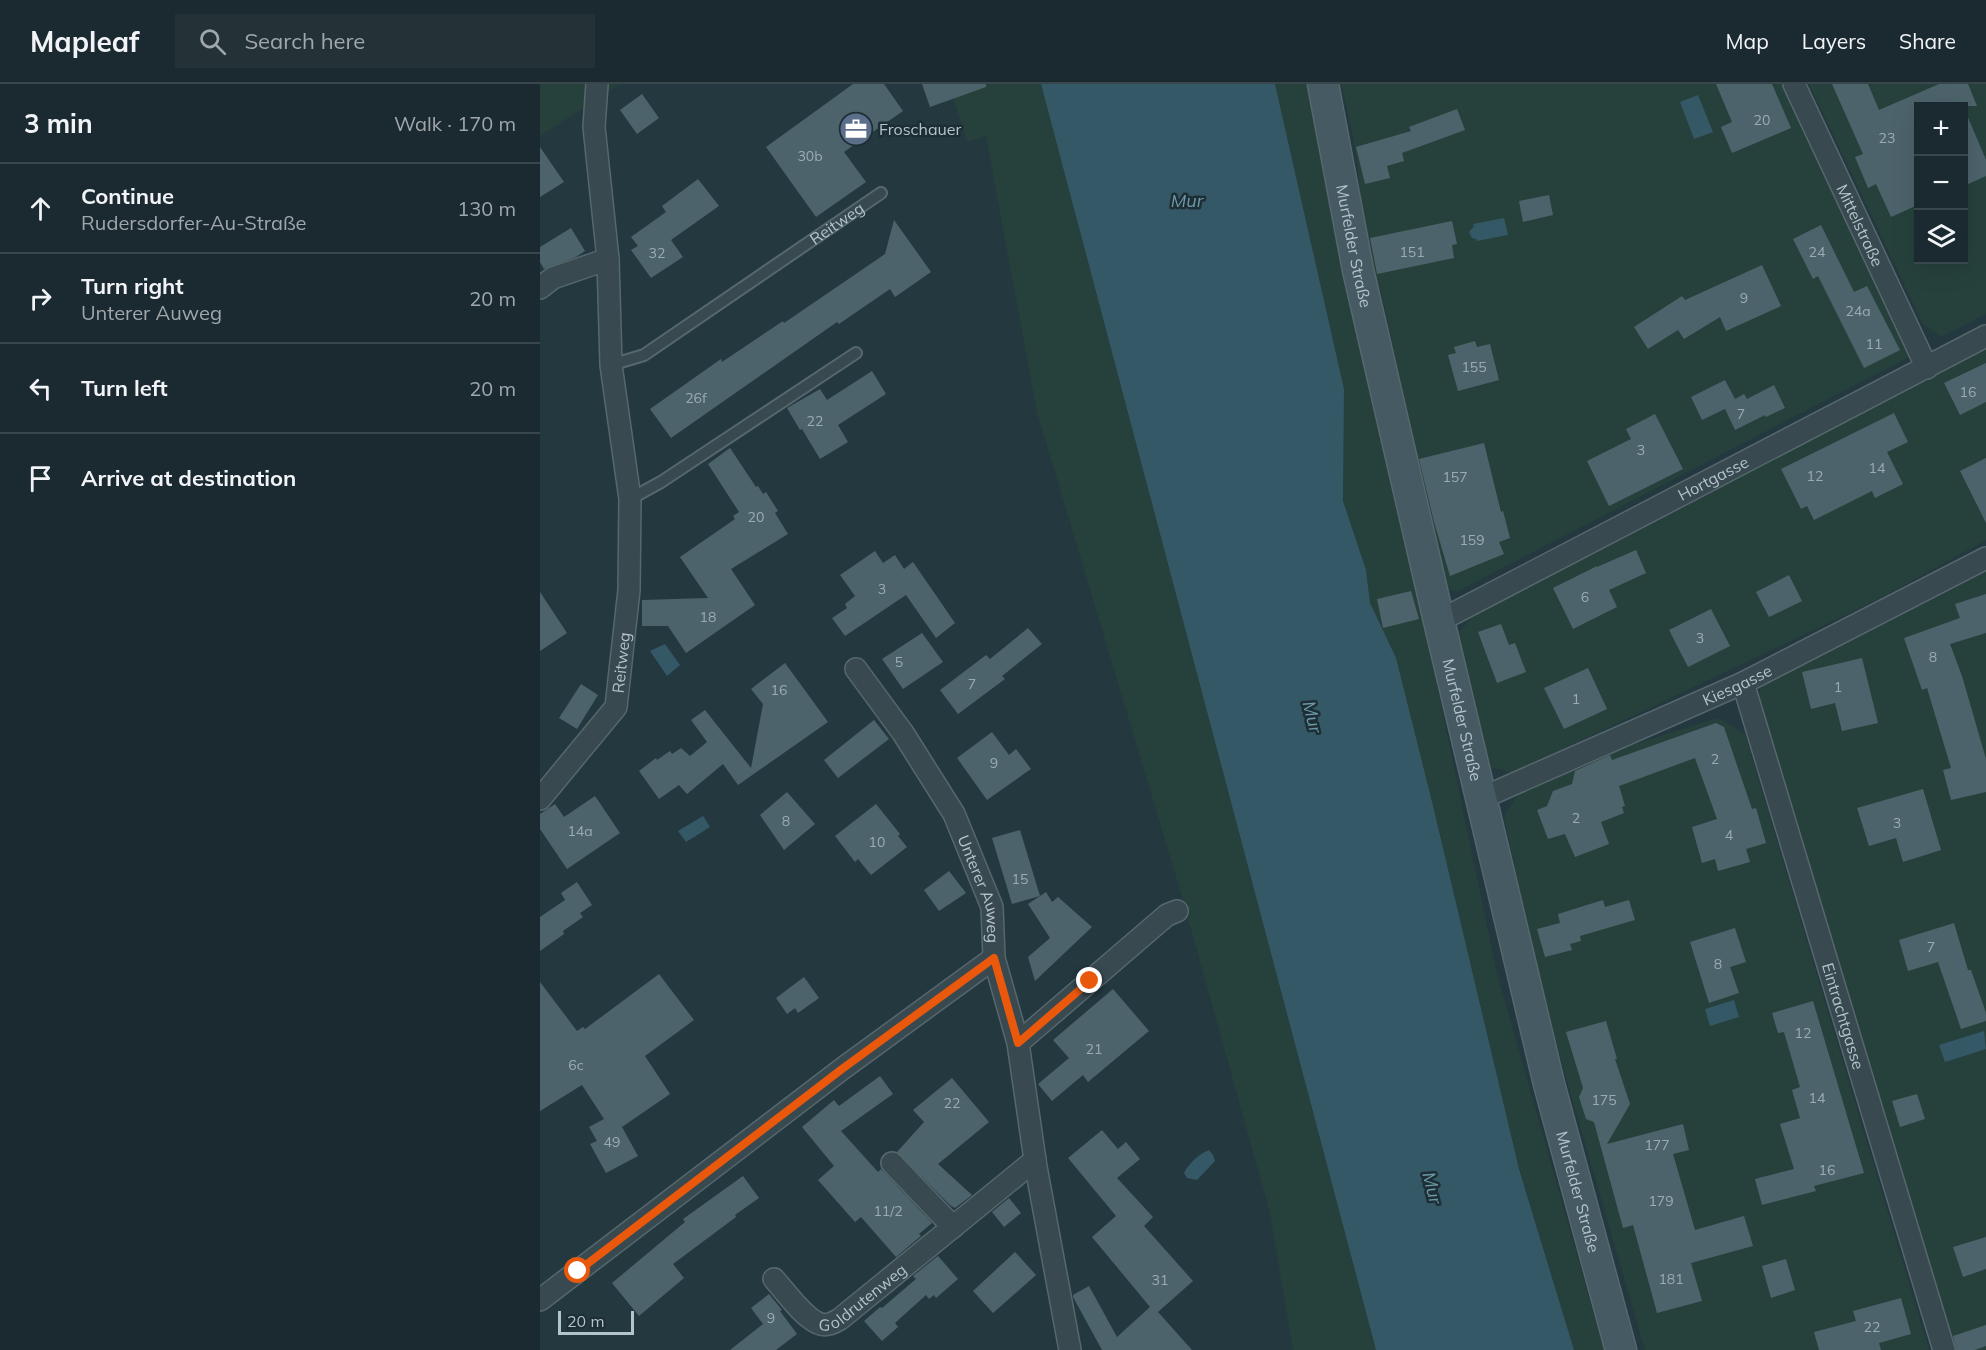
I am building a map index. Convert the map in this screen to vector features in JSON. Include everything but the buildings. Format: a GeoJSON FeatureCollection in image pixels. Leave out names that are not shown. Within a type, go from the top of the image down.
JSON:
{"type":"FeatureCollection","features":[{"type":"Feature","properties":{"kind":"street","name":"Reitweg"},"geometry":{"type":"LineString","coordinates":[[540,799],[616,707],[629,590],[630,499],[611,365],[608,259],[594,127],[597,84]]}},
{"type":"Feature","properties":{"kind":"street","name":"Murfelder Straße"},"geometry":{"type":"LineString","coordinates":[[1323,84],[1358,270],[1440,621],[1549,1084],[1621,1350]]}},
{"type":"Feature","properties":{"kind":"street","name":"Mittelstraße"},"geometry":{"type":"LineString","coordinates":[[1794,84],[1927,368]]}},
{"type":"Feature","properties":{"kind":"street"},"geometry":{"type":"LineString","coordinates":[[540,288],[553,278],[608,259]]}},
{"type":"Feature","properties":{"kind":"street","name":"Hortgasse"},"geometry":{"type":"LineString","coordinates":[[1440,621],[1986,336]]}},
{"type":"Feature","properties":{"kind":"street","name":"Kiesgasse"},"geometry":{"type":"LineString","coordinates":[[1482,798],[1743,683],[1986,558]]}},
{"type":"Feature","properties":{"kind":"street","name":"Unterer Auweg"},"geometry":{"type":"LineString","coordinates":[[856,669],[903,733],[954,814],[992,907],[994,958],[1018,1043],[1035,1160],[1070,1350]]}},
{"type":"Feature","properties":{"kind":"street","name":"Eintrachtgasse"},"geometry":{"type":"LineString","coordinates":[[1743,683],[1944,1350]]}},
{"type":"Feature","properties":{"kind":"street"},"geometry":{"type":"LineString","coordinates":[[1018,1043],[1167,915],[1177,911]]}},
{"type":"Feature","properties":{"kind":"street"},"geometry":{"type":"LineString","coordinates":[[540,1300],[842,1069],[994,958]]}},
{"type":"Feature","properties":{"kind":"street","name":"Goldrutenweg"},"geometry":{"type":"LineString","coordinates":[[774,1279],[807,1315],[818,1324],[830,1325],[1035,1160]]}},
{"type":"Feature","properties":{"kind":"street"},"geometry":{"type":"LineString","coordinates":[[892,1163],[953,1227]]}},
{"type":"Feature","properties":{"kind":"lane","name":"Reitweg"},"geometry":{"type":"LineString","coordinates":[[611,365],[644,355],[881,193]]}},
{"type":"Feature","properties":{"kind":"lane"},"geometry":{"type":"LineString","coordinates":[[630,499],[661,482],[856,353]]}},
{"type":"Feature","properties":{"kind":"green space"},"geometry":{"type":"Polygon","coordinates":[[[540,84],[620,84],[540,136],[540,84]]]}},
{"type":"Feature","properties":{"kind":"green space"},"geometry":{"type":"Polygon","coordinates":[[[949,84],[1041,84],[1376,1350],[1293,1350],[1270,1213],[1183,900],[1037,412],[986,136],[967,142],[949,84]]]}},
{"type":"Feature","properties":{"kind":"green space"},"geometry":{"type":"Polygon","coordinates":[[[1275,84],[1312,84],[1497,974],[1604,1350],[1574,1350],[1519,1169],[1434,810],[1381,628],[1370,603],[1366,570],[1343,501],[1344,389],[1275,84]]]}},
{"type":"Feature","properties":{"kind":"green space"},"geometry":{"type":"Polygon","coordinates":[[[1341,84],[1783,84],[1913,355],[1458,591],[1445,590],[1381,291],[1365,239],[1355,147],[1341,84]]]}},
{"type":"Feature","properties":{"kind":"green space"},"geometry":{"type":"Polygon","coordinates":[[[1809,84],[1986,84],[1986,314],[1941,337],[1923,324],[1809,84]]]}},
{"type":"Feature","properties":{"kind":"green space"},"geometry":{"type":"Polygon","coordinates":[[[1986,349],[1986,540],[1879,599],[1513,773],[1487,766],[1457,635],[1473,616],[1986,349]]]}},
{"type":"Feature","properties":{"kind":"green space"},"geometry":{"type":"Polygon","coordinates":[[[1986,569],[1986,1350],[1955,1350],[1762,714],[1758,694],[1766,679],[1872,630],[1986,569]]]}},
{"type":"Feature","properties":{"kind":"green space"},"geometry":{"type":"Polygon","coordinates":[[[1718,718],[1745,734],[1929,1350],[1645,1350],[1541,991],[1504,816],[1517,796],[1606,753],[1718,718]]]}},
{"type":"Feature","properties":{"kind":"water","name":"Mur"},"geometry":{"type":"Polygon","coordinates":[[[1041,84],[1275,84],[1344,389],[1343,501],[1366,570],[1370,603],[1396,658],[1519,1169],[1574,1350],[1376,1350],[1041,84]]]}},
{"type":"Feature","properties":{"kind":"water"},"geometry":{"type":"Polygon","coordinates":[[[1698,95],[1713,132],[1694,139],[1680,102],[1698,95]]]}},
{"type":"Feature","properties":{"kind":"water"},"geometry":{"type":"Polygon","coordinates":[[[1504,218],[1508,235],[1477,241],[1472,238],[1469,232],[1473,224],[1504,218]]]}},
{"type":"Feature","properties":{"kind":"water"},"geometry":{"type":"Polygon","coordinates":[[[665,644],[680,665],[667,676],[650,651],[665,644]]]}},
{"type":"Feature","properties":{"kind":"water"},"geometry":{"type":"Polygon","coordinates":[[[703,816],[710,827],[686,842],[678,831],[703,816]]]}},
{"type":"Feature","properties":{"kind":"water"},"geometry":{"type":"Polygon","coordinates":[[[1734,1000],[1739,1017],[1710,1026],[1705,1009],[1734,1000]]]}},
{"type":"Feature","properties":{"kind":"water"},"geometry":{"type":"Polygon","coordinates":[[[1984,1031],[1986,1049],[1945,1062],[1939,1045],[1984,1031]]]}},
{"type":"Feature","properties":{"kind":"water"},"geometry":{"type":"Polygon","coordinates":[[[1209,1150],[1215,1161],[1197,1180],[1187,1178],[1184,1173],[1189,1166],[1198,1156],[1209,1150]]]}},
{"type":"Feature","properties":{"kind":"place","name":"Froschauer"},"geometry":{"type":"Point","coordinates":[856,129]}},
{"type":"Feature","properties":{"kind":"route"},"geometry":{"type":"LineString","coordinates":[[578,1271],[842,1069],[994,958],[1018,1043],[1090,981]]}}]}
